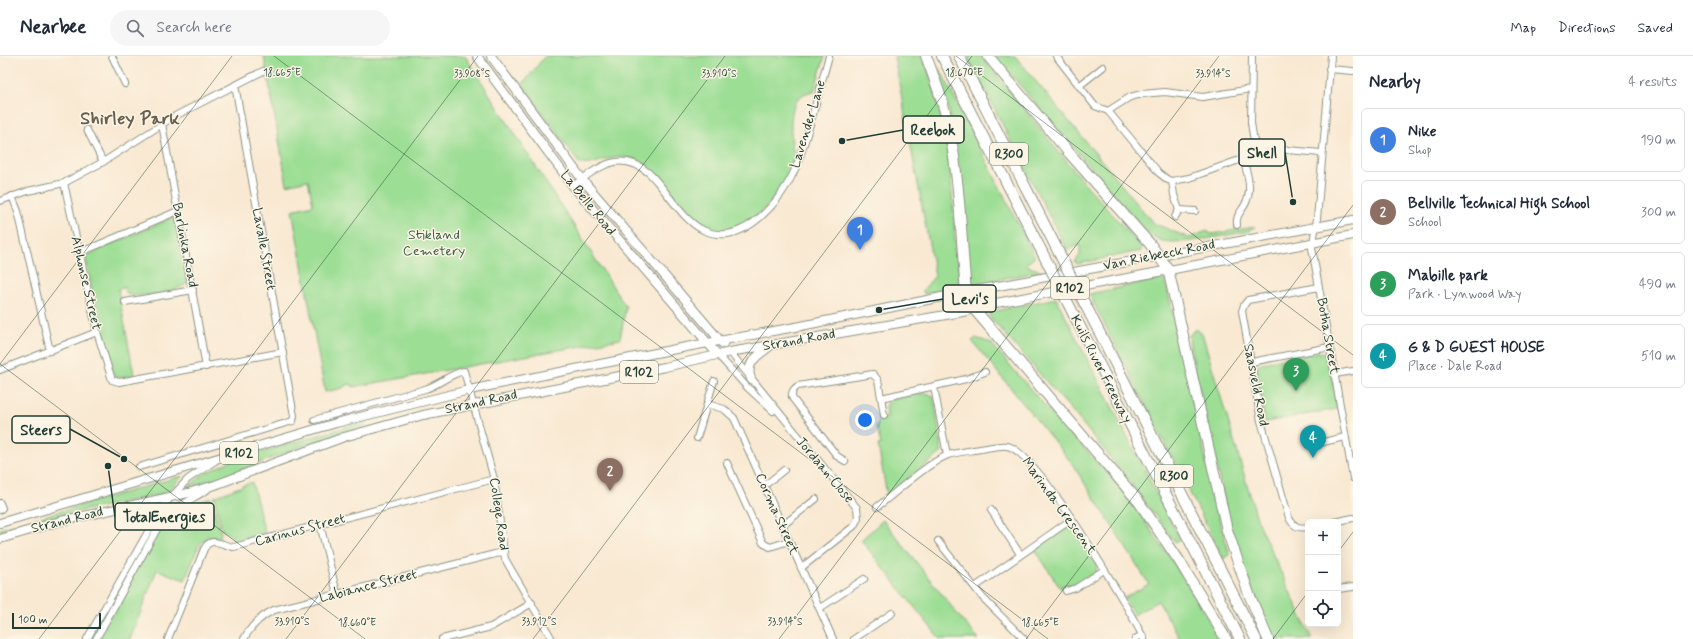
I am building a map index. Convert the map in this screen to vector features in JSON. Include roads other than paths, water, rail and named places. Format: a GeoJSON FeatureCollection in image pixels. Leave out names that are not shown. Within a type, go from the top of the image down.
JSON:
{"type":"FeatureCollection","features":[{"type":"Feature","properties":{"kind":"highway"},"geometry":{"type":"LineString","coordinates":[[926,56],[944,106],[953,152],[966,292],[974,308],[1139,502],[1180,562],[1226,639]]}},
{"type":"Feature","properties":{"kind":"highway","name":"Kuils River Freeway"},"geometry":{"type":"LineString","coordinates":[[942,56],[1240,639]]}},
{"type":"Feature","properties":{"kind":"highway","name":"Kuils River Freeway"},"geometry":{"type":"LineString","coordinates":[[959,56],[1256,639]]}},
{"type":"Feature","properties":{"kind":"highway"},"geometry":{"type":"LineString","coordinates":[[988,56],[1158,255],[1168,270],[1227,530],[1248,594],[1268,639]]}},
{"type":"Feature","properties":{"kind":"main road","name":"La Belle Road"},"geometry":{"type":"LineString","coordinates":[[477,56],[573,186],[718,355]]}},
{"type":"Feature","properties":{"kind":"main road","name":"La Belle Road"},"geometry":{"type":"LineString","coordinates":[[491,56],[582,179],[730,352]]}},
{"type":"Feature","properties":{"kind":"main road","name":"Van Riebeeck Road"},"geometry":{"type":"LineString","coordinates":[[966,292],[1158,255],[1353,220]]}},
{"type":"Feature","properties":{"kind":"main road","name":"Van Riebeeck Road"},"geometry":{"type":"LineString","coordinates":[[974,308],[1353,234]]}},
{"type":"Feature","properties":{"kind":"main road","name":"Strand Road"},"geometry":{"type":"LineString","coordinates":[[0,523],[358,417],[469,390],[966,292]]}},
{"type":"Feature","properties":{"kind":"main road","name":"Strand Road"},"geometry":{"type":"LineString","coordinates":[[0,538],[61,521],[170,498],[215,485],[344,437],[423,415],[665,367],[730,352],[974,308]]}},
{"type":"Feature","properties":{"kind":"main road"},"geometry":{"type":"LineString","coordinates":[[751,379],[749,367],[752,361],[772,345]]}},
{"type":"Feature","properties":{"kind":"street"},"geometry":{"type":"LineString","coordinates":[[112,56],[125,84]]}},
{"type":"Feature","properties":{"kind":"street","name":"Lavender Lane"},"geometry":{"type":"LineString","coordinates":[[573,186],[605,164],[614,161],[633,163],[643,168],[655,178],[688,217],[701,229],[708,232],[725,234],[744,229],[765,212],[790,180],[800,155],[828,56]]}},
{"type":"Feature","properties":{"kind":"street"},"geometry":{"type":"LineString","coordinates":[[1056,56],[1097,108],[1108,111],[1159,173],[1168,180],[1172,181],[1189,178],[1256,154],[1282,149],[1322,153]]}},
{"type":"Feature","properties":{"kind":"street"},"geometry":{"type":"LineString","coordinates":[[1252,56],[1251,123],[1256,154]]}},
{"type":"Feature","properties":{"kind":"street"},"geometry":{"type":"LineString","coordinates":[[1312,242],[1315,227],[1331,56]]}},
{"type":"Feature","properties":{"kind":"street"},"geometry":{"type":"LineString","coordinates":[[1079,86],[1103,67]]}},
{"type":"Feature","properties":{"kind":"street"},"geometry":{"type":"LineString","coordinates":[[1329,69],[1353,71]]}},
{"type":"Feature","properties":{"kind":"street"},"geometry":{"type":"LineString","coordinates":[[0,201],[12,196],[64,183],[103,162],[162,124],[263,71]]}},
{"type":"Feature","properties":{"kind":"street","name":"Lavalle Street"},"geometry":{"type":"LineString","coordinates":[[139,467],[291,422],[295,414],[235,85]]}},
{"type":"Feature","properties":{"kind":"street"},"geometry":{"type":"LineString","coordinates":[[1108,111],[1130,97],[1142,94],[1165,92],[1203,96],[1251,89]]}},
{"type":"Feature","properties":{"kind":"street","name":"Barlinka Road"},"geometry":{"type":"LineString","coordinates":[[162,124],[206,367]]}},
{"type":"Feature","properties":{"kind":"street"},"geometry":{"type":"LineString","coordinates":[[87,130],[103,162]]}},
{"type":"Feature","properties":{"kind":"street"},"geometry":{"type":"LineString","coordinates":[[1237,226],[1236,218],[1247,201],[1250,190],[1250,182],[1243,159]]}},
{"type":"Feature","properties":{"kind":"street"},"geometry":{"type":"LineString","coordinates":[[1172,181],[1174,195],[1179,210],[1176,217]]}},
{"type":"Feature","properties":{"kind":"street","name":"Alphonse Street"},"geometry":{"type":"LineString","coordinates":[[64,183],[97,332],[109,375],[114,381],[119,382],[206,367]]}},
{"type":"Feature","properties":{"kind":"street"},"geometry":{"type":"LineString","coordinates":[[12,196],[18,211],[50,351]]}},
{"type":"Feature","properties":{"kind":"street"},"geometry":{"type":"LineString","coordinates":[[1179,210],[1195,211]]}},
{"type":"Feature","properties":{"kind":"street"},"geometry":{"type":"LineString","coordinates":[[79,253],[178,211]]}},
{"type":"Feature","properties":{"kind":"street","name":"Botha Street"},"geometry":{"type":"LineString","coordinates":[[1312,242],[1353,478]]}},
{"type":"Feature","properties":{"kind":"street","name":"Saasveld Road"},"geometry":{"type":"LineString","coordinates":[[1305,527],[1297,527],[1289,518],[1261,421],[1242,311],[1246,302],[1255,299],[1319,287]]}},
{"type":"Feature","properties":{"kind":"street"},"geometry":{"type":"LineString","coordinates":[[125,302],[193,290]]}},
{"type":"Feature","properties":{"kind":"street"},"geometry":{"type":"LineString","coordinates":[[0,369],[97,332]]}},
{"type":"Feature","properties":{"kind":"street"},"geometry":{"type":"LineString","coordinates":[[1251,362],[1330,347]]}},
{"type":"Feature","properties":{"kind":"street"},"geometry":{"type":"LineString","coordinates":[[206,367],[283,352]]}},
{"type":"Feature","properties":{"kind":"street","name":"Jordaan Close"},"geometry":{"type":"LineString","coordinates":[[730,352],[784,420],[850,498],[858,512],[857,522],[854,526],[801,568]]}},
{"type":"Feature","properties":{"kind":"street","name":"Jordaan Close"},"geometry":{"type":"LineString","coordinates":[[718,355],[747,387],[784,420]]}},
{"type":"Feature","properties":{"kind":"street","name":"College Road"},"geometry":{"type":"LineString","coordinates":[[314,420],[424,390],[434,386],[454,373],[464,371],[494,479],[503,552],[552,639]]}},
{"type":"Feature","properties":{"kind":"street"},"geometry":{"type":"LineString","coordinates":[[1335,374],[1353,371]]}},
{"type":"Feature","properties":{"kind":"street"},"geometry":{"type":"LineString","coordinates":[[881,398],[966,379],[985,372]]}},
{"type":"Feature","properties":{"kind":"street"},"geometry":{"type":"LineString","coordinates":[[845,461],[837,456],[793,399],[793,391],[798,386],[872,374],[878,380],[884,415]]}},
{"type":"Feature","properties":{"kind":"street"},"geometry":{"type":"LineString","coordinates":[[697,438],[714,381]]}},
{"type":"Feature","properties":{"kind":"street"},"geometry":{"type":"LineString","coordinates":[[934,387],[947,455]]}},
{"type":"Feature","properties":{"kind":"street","name":"Corma Street"},"geometry":{"type":"LineString","coordinates":[[707,404],[724,409],[734,418],[833,639]]}},
{"type":"Feature","properties":{"kind":"street"},"geometry":{"type":"LineString","coordinates":[[1319,443],[1345,437]]}},
{"type":"Feature","properties":{"kind":"street","name":"Marinda Crescent"},"geometry":{"type":"LineString","coordinates":[[877,508],[929,467],[947,455],[1002,446],[1014,448],[1038,474],[1072,519],[1143,637]]}},
{"type":"Feature","properties":{"kind":"street"},"geometry":{"type":"LineString","coordinates":[[87,639],[162,507],[188,479],[217,459]]}},
{"type":"Feature","properties":{"kind":"street"},"geometry":{"type":"LineString","coordinates":[[727,463],[762,543],[770,548],[789,541]]}},
{"type":"Feature","properties":{"kind":"street"},"geometry":{"type":"LineString","coordinates":[[764,486],[784,470]]}},
{"type":"Feature","properties":{"kind":"street","name":"Carinus Street"},"geometry":{"type":"LineString","coordinates":[[168,639],[207,543],[215,541],[234,547],[494,479]]}},
{"type":"Feature","properties":{"kind":"street"},"geometry":{"type":"LineString","coordinates":[[96,639],[162,520],[176,508],[215,485]]}},
{"type":"Feature","properties":{"kind":"street"},"geometry":{"type":"LineString","coordinates":[[782,526],[816,499]]}},
{"type":"Feature","properties":{"kind":"street"},"geometry":{"type":"LineString","coordinates":[[991,510],[1020,554]]}},
{"type":"Feature","properties":{"kind":"street"},"geometry":{"type":"LineString","coordinates":[[1341,521],[1353,518]]}},
{"type":"Feature","properties":{"kind":"street"},"geometry":{"type":"LineString","coordinates":[[975,587],[1072,519]]}},
{"type":"Feature","properties":{"kind":"street"},"geometry":{"type":"LineString","coordinates":[[320,524],[337,594]]}},
{"type":"Feature","properties":{"kind":"street"},"geometry":{"type":"LineString","coordinates":[[938,541],[993,609],[1024,639]]}},
{"type":"Feature","properties":{"kind":"street","name":"Labiance Street"},"geometry":{"type":"LineString","coordinates":[[244,639],[254,624],[267,613],[503,552]]}},
{"type":"Feature","properties":{"kind":"street"},"geometry":{"type":"LineString","coordinates":[[1066,591],[1076,588],[1104,570]]}},
{"type":"Feature","properties":{"kind":"street"},"geometry":{"type":"LineString","coordinates":[[820,608],[864,579]]}},
{"type":"Feature","properties":{"kind":"street"},"geometry":{"type":"LineString","coordinates":[[1341,589],[1353,587]]}},
{"type":"Feature","properties":{"kind":"street"},"geometry":{"type":"LineString","coordinates":[[442,639],[456,637],[497,624],[532,604]]}},
{"type":"Feature","properties":{"kind":"street"},"geometry":{"type":"LineString","coordinates":[[854,639],[892,613]]}},
{"type":"Feature","properties":{"kind":"street"},"geometry":{"type":"LineString","coordinates":[[1135,639],[1143,637]]}},
{"type":"Feature","properties":{"kind":"place","name":"Reebok"},"geometry":{"type":"Point","coordinates":[842,141]}},
{"type":"Feature","properties":{"kind":"place","name":"Shell"},"geometry":{"type":"Point","coordinates":[1293,202]}},
{"type":"Feature","properties":{"kind":"place","name":"Nike"},"geometry":{"type":"Point","coordinates":[860,250]}},
{"type":"Feature","properties":{"kind":"place","name":"Levi's"},"geometry":{"type":"Point","coordinates":[879,310]}},
{"type":"Feature","properties":{"kind":"place","name":"Mabille park"},"geometry":{"type":"Point","coordinates":[1296,391]}},
{"type":"Feature","properties":{"kind":"place","name":"G & D GUEST HOUSE"},"geometry":{"type":"Point","coordinates":[1313,458]}},
{"type":"Feature","properties":{"kind":"place","name":"Steers"},"geometry":{"type":"Point","coordinates":[124,459]}},
{"type":"Feature","properties":{"kind":"place","name":"TotalEnergies"},"geometry":{"type":"Point","coordinates":[108,466]}},
{"type":"Feature","properties":{"kind":"place","name":"Bellville Technical High School"},"geometry":{"type":"Point","coordinates":[610,491]}},
{"type":"Feature","properties":{"kind":"district","name":"Shirley Park"},"geometry":{"type":"Point","coordinates":[130,119]}},
{"type":"Feature","properties":{"kind":"park label","name":"Stikland Cemetery"},"geometry":{"type":"Point","coordinates":[434,244]}}]}
